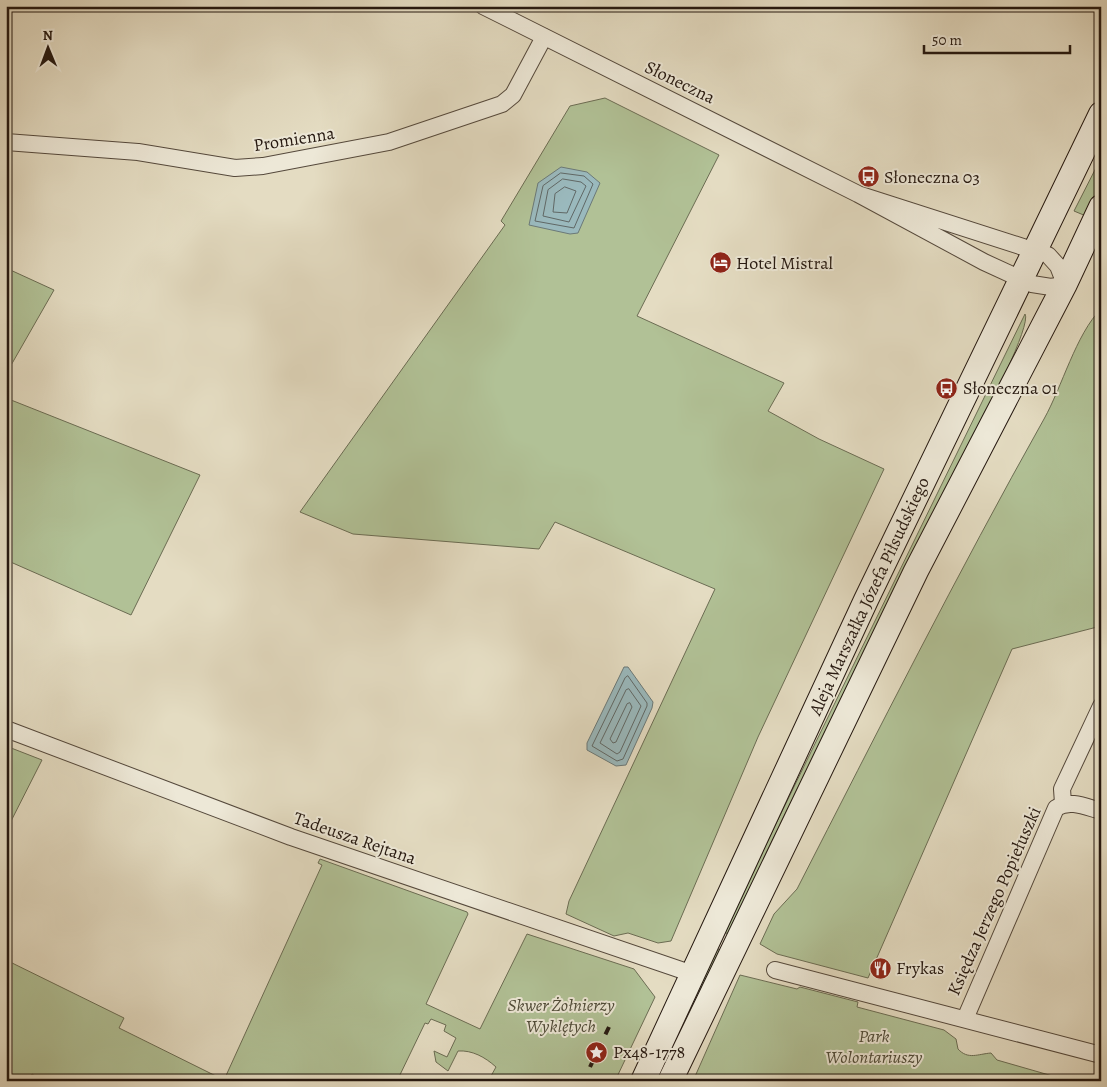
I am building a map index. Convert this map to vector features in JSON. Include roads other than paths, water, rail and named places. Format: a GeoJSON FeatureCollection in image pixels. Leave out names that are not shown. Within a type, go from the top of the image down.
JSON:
{"type":"FeatureCollection","features":[{"type":"Feature","properties":{"kind":"main road","name":"Aleja Marszałka Józefa Piłsudskiego"},"geometry":{"type":"LineString","coordinates":[[643,1081],[866,600],[1101,114]]}},
{"type":"Feature","properties":{"kind":"main road","name":"Aleja Marszałka Józefa Piłsudskiego"},"geometry":{"type":"LineString","coordinates":[[670,1081],[919,564],[1065,284],[1101,207]]}},
{"type":"Feature","properties":{"kind":"street","name":"Słoneczna"},"geometry":{"type":"LineString","coordinates":[[483,6],[858,194],[984,262],[1043,286],[1065,284],[1054,260],[1035,251],[858,194]]}},
{"type":"Feature","properties":{"kind":"street","name":"Promienna"},"geometry":{"type":"LineString","coordinates":[[6,142],[138,152],[235,168],[298,161],[389,142],[502,104],[513,95],[544,37]]}},
{"type":"Feature","properties":{"kind":"street","name":"Księdza Jerzego Popiełuszki"},"geometry":{"type":"LineString","coordinates":[[965,1019],[1056,808],[1068,803],[1062,789],[1101,706]]}},
{"type":"Feature","properties":{"kind":"street","name":"Tadeusza Rejtana"},"geometry":{"type":"LineString","coordinates":[[6,730],[300,840],[694,974]]}},
{"type":"Feature","properties":{"kind":"street"},"geometry":{"type":"LineString","coordinates":[[1068,803],[1101,811]]}},
{"type":"Feature","properties":{"kind":"street"},"geometry":{"type":"LineString","coordinates":[[775,970],[1101,1055]]}},
{"type":"Feature","properties":{"kind":"water"},"geometry":{"type":"Polygon","coordinates":[[[561,167],[587,172],[600,183],[578,233],[570,234],[529,225],[538,183],[561,167]]]}},
{"type":"Feature","properties":{"kind":"water"},"geometry":{"type":"Polygon","coordinates":[[[624,667],[628,667],[653,702],[626,765],[616,766],[587,750],[587,743],[624,667]]]}},
{"type":"Feature","properties":{"kind":"railway"},"geometry":{"type":"LineString","coordinates":[[590,1067],[609,1027]]}},
{"type":"Feature","properties":{"kind":"place","name":"Słoneczna 03"},"geometry":{"type":"Point","coordinates":[868,177]}},
{"type":"Feature","properties":{"kind":"place","name":"Hotel Mistral"},"geometry":{"type":"Point","coordinates":[720,263]}},
{"type":"Feature","properties":{"kind":"place","name":"Słoneczna 01"},"geometry":{"type":"Point","coordinates":[947,388]}},
{"type":"Feature","properties":{"kind":"place","name":"Frykas"},"geometry":{"type":"Point","coordinates":[880,968]}},
{"type":"Feature","properties":{"kind":"place","name":"Px48-1778"},"geometry":{"type":"Point","coordinates":[597,1052]}},
{"type":"Feature","properties":{"kind":"park label","name":"Skwer Żołnierzy Wyklętych"},"geometry":{"type":"Point","coordinates":[561,1015]}},
{"type":"Feature","properties":{"kind":"park label","name":"Park Wolontariuszy"},"geometry":{"type":"Point","coordinates":[874,1046]}}]}
